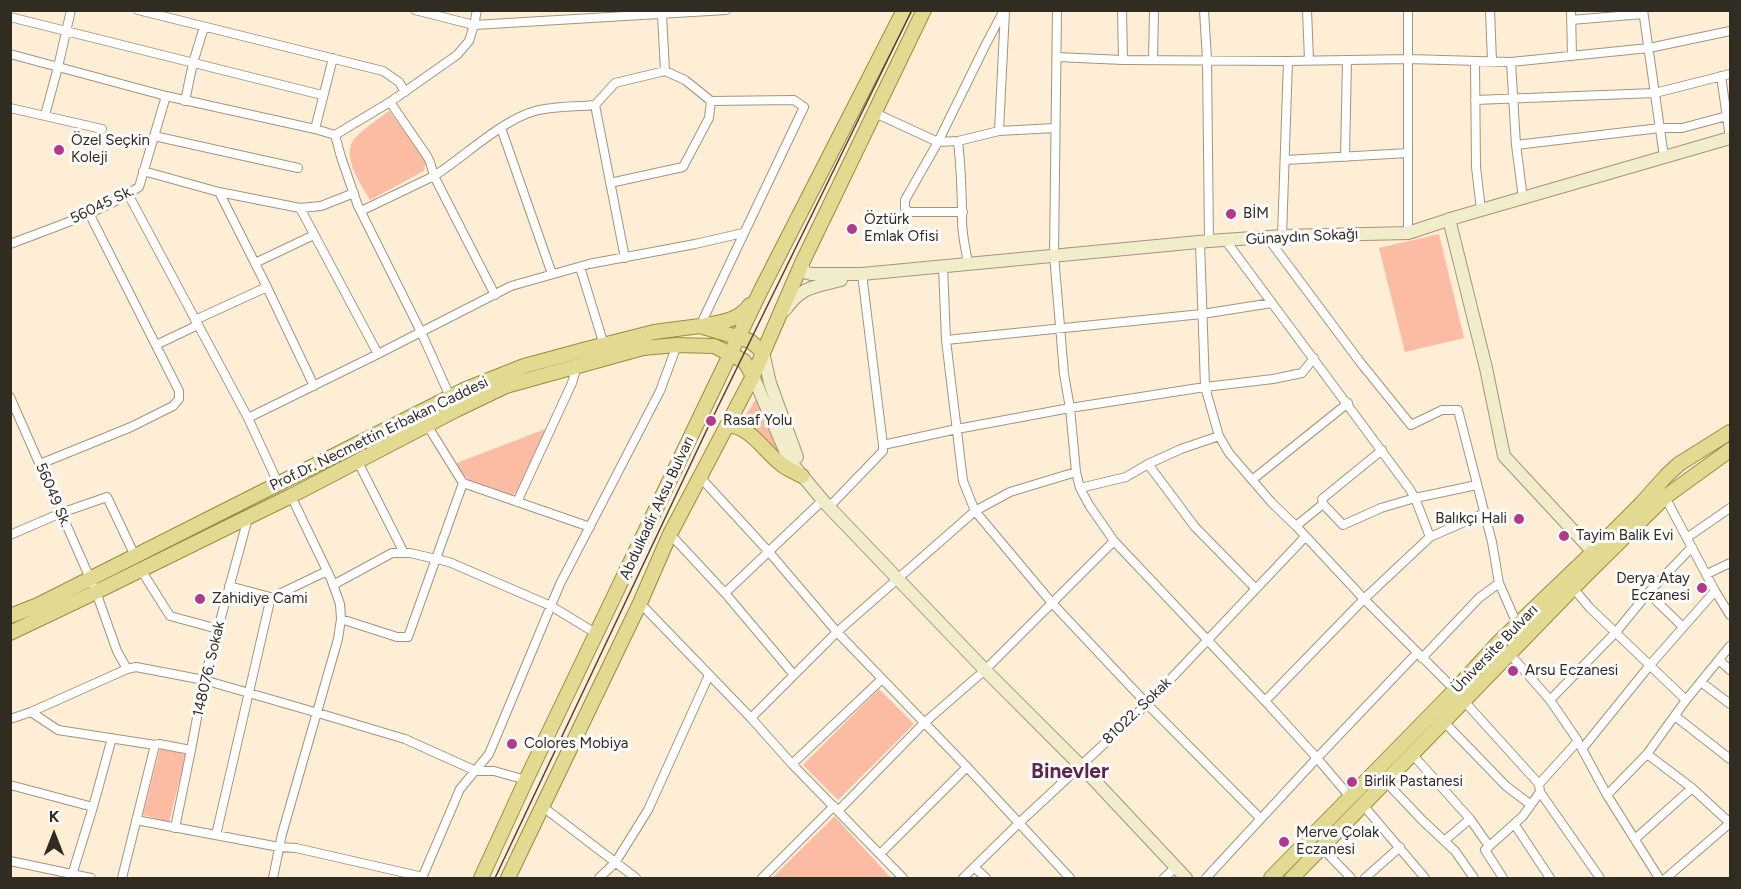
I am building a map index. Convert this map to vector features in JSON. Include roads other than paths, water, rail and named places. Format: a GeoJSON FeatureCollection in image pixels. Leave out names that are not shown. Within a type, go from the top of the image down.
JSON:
{"type":"FeatureCollection","features":[{"type":"Feature","properties":{"kind":"main road","name":"Abdulkadir Aksu Bulvarı"},"geometry":{"type":"LineString","coordinates":[[481,879],[526,780],[760,292],[904,10]]}},
{"type":"Feature","properties":{"kind":"main road"},"geometry":{"type":"LineString","coordinates":[[508,879],[640,603],[670,534],[753,376],[802,263],[924,10]]}},
{"type":"Feature","properties":{"kind":"main road"},"geometry":{"type":"LineString","coordinates":[[700,326],[730,321],[740,316],[760,292]]}},
{"type":"Feature","properties":{"kind":"main road","name":"Prof.Dr. Necmettin Erbakan Caddesi"},"geometry":{"type":"LineString","coordinates":[[10,633],[358,462],[427,425],[453,404],[466,389],[524,366],[654,332],[700,326],[739,336],[754,343],[763,352]]}},
{"type":"Feature","properties":{"kind":"main road","name":"Prof.Dr. Necmettin Erbakan Caddesi"},"geometry":{"type":"LineString","coordinates":[[10,616],[90,579],[278,483],[453,404],[506,386],[643,348],[677,345],[714,345],[744,361],[753,376]]}},
{"type":"Feature","properties":{"kind":"main road"},"geometry":{"type":"LineString","coordinates":[[728,425],[736,426],[748,433],[782,466],[802,476]]}},
{"type":"Feature","properties":{"kind":"main road","name":"Üniversite Bulvarı"},"geometry":{"type":"LineString","coordinates":[[1292,879],[1444,722],[1460,695],[1499,642],[1593,552],[1679,464],[1731,432]]}},
{"type":"Feature","properties":{"kind":"main road","name":"Üniversite Bulvarı"},"geometry":{"type":"LineString","coordinates":[[1271,879],[1350,797],[1460,695],[1510,653],[1665,497],[1731,450]]}},
{"type":"Feature","properties":{"kind":"street"},"geometry":{"type":"LineString","coordinates":[[45,115],[71,10]]}},
{"type":"Feature","properties":{"kind":"street"},"geometry":{"type":"LineString","coordinates":[[138,10],[383,70],[399,82],[405,92]]}},
{"type":"Feature","properties":{"kind":"street"},"geometry":{"type":"LineString","coordinates":[[415,10],[474,25],[726,10]]}},
{"type":"Feature","properties":{"kind":"street"},"geometry":{"type":"LineString","coordinates":[[10,54],[185,101],[335,135],[390,102],[457,55],[469,40],[477,10]]}},
{"type":"Feature","properties":{"kind":"street"},"geometry":{"type":"LineString","coordinates":[[999,131],[1004,10]]}},
{"type":"Feature","properties":{"kind":"street"},"geometry":{"type":"LineString","coordinates":[[963,212],[909,212],[905,208],[905,200],[938,142],[1004,10]]}},
{"type":"Feature","properties":{"kind":"street"},"geometry":{"type":"LineString","coordinates":[[1057,10],[1054,255],[1064,374],[1080,488],[1114,541],[1265,701],[1350,797]]}},
{"type":"Feature","properties":{"kind":"street"},"geometry":{"type":"LineString","coordinates":[[1122,10],[1123,60]]}},
{"type":"Feature","properties":{"kind":"street"},"geometry":{"type":"LineString","coordinates":[[1153,60],[1154,10]]}},
{"type":"Feature","properties":{"kind":"street"},"geometry":{"type":"LineString","coordinates":[[1204,10],[1207,59],[1202,314],[1205,387],[1219,436],[1229,453],[1272,503],[1460,695],[1540,788],[1599,878]]}},
{"type":"Feature","properties":{"kind":"street"},"geometry":{"type":"LineString","coordinates":[[1307,10],[1309,60]]}},
{"type":"Feature","properties":{"kind":"street"},"geometry":{"type":"LineString","coordinates":[[1408,10],[1408,233]]}},
{"type":"Feature","properties":{"kind":"street"},"geometry":{"type":"LineString","coordinates":[[1490,10],[1492,62]]}},
{"type":"Feature","properties":{"kind":"street"},"geometry":{"type":"LineString","coordinates":[[1572,56],[1571,15],[1643,12],[1664,157]]}},
{"type":"Feature","properties":{"kind":"street"},"geometry":{"type":"LineString","coordinates":[[662,15],[665,71]]}},
{"type":"Feature","properties":{"kind":"street"},"geometry":{"type":"LineString","coordinates":[[10,17],[322,95]]}},
{"type":"Feature","properties":{"kind":"street"},"geometry":{"type":"LineString","coordinates":[[185,101],[204,27]]}},
{"type":"Feature","properties":{"kind":"street"},"geometry":{"type":"LineString","coordinates":[[1057,57],[1123,60],[1409,59],[1511,62],[1649,48],[1731,31]]}},
{"type":"Feature","properties":{"kind":"street"},"geometry":{"type":"LineString","coordinates":[[315,129],[333,58]]}},
{"type":"Feature","properties":{"kind":"street"},"geometry":{"type":"LineString","coordinates":[[1345,157],[1347,60]]}},
{"type":"Feature","properties":{"kind":"street"},"geometry":{"type":"LineString","coordinates":[[1282,236],[1288,61]]}},
{"type":"Feature","properties":{"kind":"street"},"geometry":{"type":"LineString","coordinates":[[1475,61],[1476,167],[1481,210]]}},
{"type":"Feature","properties":{"kind":"street"},"geometry":{"type":"LineString","coordinates":[[1511,62],[1516,145],[1523,198]]}},
{"type":"Feature","properties":{"kind":"street"},"geometry":{"type":"LineString","coordinates":[[361,211],[434,176],[501,128],[532,112],[595,105],[615,83],[665,71],[685,80],[711,101],[795,100],[804,107],[700,326]]}},
{"type":"Feature","properties":{"kind":"street"},"geometry":{"type":"LineString","coordinates":[[1475,100],[1655,93],[1731,74]]}},
{"type":"Feature","properties":{"kind":"street"},"geometry":{"type":"LineString","coordinates":[[1720,76],[1730,138]]}},
{"type":"Feature","properties":{"kind":"street","name":"56045 Sk."},"geometry":{"type":"LineString","coordinates":[[10,244],[89,213],[139,187],[166,96]]}},
{"type":"Feature","properties":{"kind":"street"},"geometry":{"type":"LineString","coordinates":[[609,183],[684,167],[709,118],[711,101]]}},
{"type":"Feature","properties":{"kind":"street"},"geometry":{"type":"LineString","coordinates":[[390,102],[427,156],[434,176],[495,295]]}},
{"type":"Feature","properties":{"kind":"street"},"geometry":{"type":"LineString","coordinates":[[595,105],[625,258]]}},
{"type":"Feature","properties":{"kind":"street"},"geometry":{"type":"LineString","coordinates":[[10,108],[102,129]]}},
{"type":"Feature","properties":{"kind":"street"},"geometry":{"type":"LineString","coordinates":[[875,113],[938,142],[958,141],[999,131],[1056,128]]}},
{"type":"Feature","properties":{"kind":"street"},"geometry":{"type":"LineString","coordinates":[[1516,145],[1660,128],[1682,128],[1727,116]]}},
{"type":"Feature","properties":{"kind":"street"},"geometry":{"type":"LineString","coordinates":[[501,128],[552,274]]}},
{"type":"Feature","properties":{"kind":"street"},"geometry":{"type":"LineString","coordinates":[[335,135],[361,211],[421,332],[453,404]]}},
{"type":"Feature","properties":{"kind":"street"},"geometry":{"type":"LineString","coordinates":[[154,136],[298,168]]}},
{"type":"Feature","properties":{"kind":"street","name":"Günaydın Sokağı"},"geometry":{"type":"LineString","coordinates":[[862,274],[1205,241],[1282,236],[1408,233],[1449,219],[1730,138]]}},
{"type":"Feature","properties":{"kind":"street"},"geometry":{"type":"LineString","coordinates":[[958,141],[962,221],[968,264]]}},
{"type":"Feature","properties":{"kind":"street"},"geometry":{"type":"LineString","coordinates":[[1285,160],[1408,153]]}},
{"type":"Feature","properties":{"kind":"street"},"geometry":{"type":"LineString","coordinates":[[143,171],[219,192],[300,208],[321,206],[354,193]]}},
{"type":"Feature","properties":{"kind":"street"},"geometry":{"type":"LineString","coordinates":[[219,192],[314,386]]}},
{"type":"Feature","properties":{"kind":"street"},"geometry":{"type":"LineString","coordinates":[[128,194],[248,418],[278,483]]}},
{"type":"Feature","properties":{"kind":"street"},"geometry":{"type":"LineString","coordinates":[[300,208],[378,354]]}},
{"type":"Feature","properties":{"kind":"street"},"geometry":{"type":"LineString","coordinates":[[40,464],[131,427],[173,406],[179,399],[178,392],[156,345],[89,213]]}},
{"type":"Feature","properties":{"kind":"street"},"geometry":{"type":"LineString","coordinates":[[1449,219],[1486,368],[1504,456],[1593,552]]}},
{"type":"Feature","properties":{"kind":"street"},"geometry":{"type":"LineString","coordinates":[[248,418],[511,286],[580,267],[743,233]]}},
{"type":"Feature","properties":{"kind":"street"},"geometry":{"type":"LineString","coordinates":[[255,263],[314,236]]}},
{"type":"Feature","properties":{"kind":"street"},"geometry":{"type":"LineString","coordinates":[[1266,237],[1360,362],[1411,425],[1442,410],[1458,410],[1485,513],[1499,583],[1517,624]]}},
{"type":"Feature","properties":{"kind":"street"},"geometry":{"type":"LineString","coordinates":[[1226,241],[1382,450],[1415,498],[1430,537]]}},
{"type":"Feature","properties":{"kind":"street"},"geometry":{"type":"LineString","coordinates":[[802,263],[804,272],[811,274],[862,274]]}},
{"type":"Feature","properties":{"kind":"street"},"geometry":{"type":"LineString","coordinates":[[943,266],[946,340],[963,481],[975,511],[1052,603],[1147,704],[1260,818]]}},
{"type":"Feature","properties":{"kind":"street"},"geometry":{"type":"LineString","coordinates":[[580,267],[604,345]]}},
{"type":"Feature","properties":{"kind":"street"},"geometry":{"type":"LineString","coordinates":[[777,321],[793,299],[807,288],[862,274]]}},
{"type":"Feature","properties":{"kind":"street"},"geometry":{"type":"LineString","coordinates":[[725,593],[883,451],[862,274]]}},
{"type":"Feature","properties":{"kind":"street"},"geometry":{"type":"LineString","coordinates":[[156,345],[267,287]]}},
{"type":"Feature","properties":{"kind":"street"},"geometry":{"type":"LineString","coordinates":[[946,340],[1202,314],[1272,303]]}},
{"type":"Feature","properties":{"kind":"street"},"geometry":{"type":"LineString","coordinates":[[136,820],[279,847],[296,848],[422,878],[460,789],[489,754],[551,606],[660,391],[677,345]]}},
{"type":"Feature","properties":{"kind":"street"},"geometry":{"type":"LineString","coordinates":[[763,352],[770,383],[802,476]]}},
{"type":"Feature","properties":{"kind":"street"},"geometry":{"type":"LineString","coordinates":[[883,445],[1070,408],[1273,379],[1302,373],[1314,358]]}},
{"type":"Feature","properties":{"kind":"street"},"geometry":{"type":"LineString","coordinates":[[517,502],[572,383],[577,366]]}},
{"type":"Feature","properties":{"kind":"street"},"geometry":{"type":"LineString","coordinates":[[753,376],[789,460],[826,504],[1080,765],[1186,879]]}},
{"type":"Feature","properties":{"kind":"street","name":"56049 Sk."},"geometry":{"type":"LineString","coordinates":[[10,397],[96,592],[117,651],[127,669]]}},
{"type":"Feature","properties":{"kind":"street"},"geometry":{"type":"LineString","coordinates":[[1252,480],[1348,403]]}},
{"type":"Feature","properties":{"kind":"street"},"geometry":{"type":"LineString","coordinates":[[427,425],[463,483],[590,527]]}},
{"type":"Feature","properties":{"kind":"street"},"geometry":{"type":"LineString","coordinates":[[1080,488],[1126,477],[1181,449],[1219,436]]}},
{"type":"Feature","properties":{"kind":"street"},"geometry":{"type":"LineString","coordinates":[[1382,450],[1323,498],[1323,504],[1343,525],[1380,508],[1477,484]]}},
{"type":"Feature","properties":{"kind":"street"},"geometry":{"type":"LineString","coordinates":[[358,462],[404,553]]}},
{"type":"Feature","properties":{"kind":"street"},"geometry":{"type":"LineString","coordinates":[[1148,464],[1195,527],[1256,589]]}},
{"type":"Feature","properties":{"kind":"street"},"geometry":{"type":"LineString","coordinates":[[752,718],[837,632],[975,511],[1010,492],[1076,472]]}},
{"type":"Feature","properties":{"kind":"street"},"geometry":{"type":"LineString","coordinates":[[699,476],[769,552],[837,632],[967,767],[1070,879]]}},
{"type":"Feature","properties":{"kind":"street"},"geometry":{"type":"LineString","coordinates":[[340,619],[398,637],[408,637],[463,483]]}},
{"type":"Feature","properties":{"kind":"street"},"geometry":{"type":"LineString","coordinates":[[273,879],[279,847],[338,639],[340,619],[340,604],[333,585],[291,496]]}},
{"type":"Feature","properties":{"kind":"street"},"geometry":{"type":"LineString","coordinates":[[10,535],[106,497],[135,556]]}},
{"type":"Feature","properties":{"kind":"street"},"geometry":{"type":"LineString","coordinates":[[1665,497],[1715,591],[1731,615]]}},
{"type":"Feature","properties":{"kind":"street"},"geometry":{"type":"LineString","coordinates":[[1296,526],[1323,504]]}},
{"type":"Feature","properties":{"kind":"street"},"geometry":{"type":"LineString","coordinates":[[1688,537],[1731,507]]}},
{"type":"Feature","properties":{"kind":"street"},"geometry":{"type":"LineString","coordinates":[[1265,701],[1364,599],[1430,537],[1485,513]]}},
{"type":"Feature","properties":{"kind":"street","name":"148076. Sokak"},"geometry":{"type":"LineString","coordinates":[[175,828],[204,680],[248,518]]}},
{"type":"Feature","properties":{"kind":"street"},"geometry":{"type":"LineString","coordinates":[[670,534],[725,593],[794,675]]}},
{"type":"Feature","properties":{"kind":"street","name":"81022. Sokak"},"geometry":{"type":"LineString","coordinates":[[963,879],[1019,823],[1147,704],[1305,537]]}},
{"type":"Feature","properties":{"kind":"street"},"geometry":{"type":"LineString","coordinates":[[762,879],[924,723],[985,669],[1114,541]]}},
{"type":"Feature","properties":{"kind":"street"},"geometry":{"type":"LineString","coordinates":[[1550,700],[1616,632],[1648,593],[1692,547]]}},
{"type":"Feature","properties":{"kind":"street"},"geometry":{"type":"LineString","coordinates":[[333,585],[392,553],[404,553],[449,562],[551,606],[597,634]]}},
{"type":"Feature","properties":{"kind":"street"},"geometry":{"type":"LineString","coordinates":[[1707,574],[1731,562]]}},
{"type":"Feature","properties":{"kind":"street"},"geometry":{"type":"LineString","coordinates":[[141,570],[170,616],[218,628]]}},
{"type":"Feature","properties":{"kind":"street"},"geometry":{"type":"LineString","coordinates":[[216,835],[270,602],[327,571]]}},
{"type":"Feature","properties":{"kind":"street"},"geometry":{"type":"LineString","coordinates":[[1206,879],[1317,758],[1479,598],[1499,583]]}},
{"type":"Feature","properties":{"kind":"street"},"geometry":{"type":"LineString","coordinates":[[229,586],[274,598]]}},
{"type":"Feature","properties":{"kind":"street"},"geometry":{"type":"LineString","coordinates":[[1573,588],[1590,608],[1686,700]]}},
{"type":"Feature","properties":{"kind":"street"},"geometry":{"type":"LineString","coordinates":[[1503,879],[1485,850],[1515,825],[1532,805],[1540,788],[1715,591]]}},
{"type":"Feature","properties":{"kind":"street"},"geometry":{"type":"LineString","coordinates":[[1648,593],[1683,627]]}},
{"type":"Feature","properties":{"kind":"street"},"geometry":{"type":"LineString","coordinates":[[640,603],[903,879]]}},
{"type":"Feature","properties":{"kind":"street"},"geometry":{"type":"LineString","coordinates":[[1499,642],[1550,700],[1580,745],[1607,795],[1659,879]]}},
{"type":"Feature","properties":{"kind":"street"},"geometry":{"type":"LineString","coordinates":[[1607,795],[1647,754],[1686,700],[1731,645]]}},
{"type":"Feature","properties":{"kind":"street"},"geometry":{"type":"LineString","coordinates":[[1719,660],[1731,670]]}},
{"type":"Feature","properties":{"kind":"street"},"geometry":{"type":"LineString","coordinates":[[10,719],[135,667],[204,680],[249,693],[405,739],[476,771],[494,771],[526,780]]}},
{"type":"Feature","properties":{"kind":"street"},"geometry":{"type":"LineString","coordinates":[[598,879],[615,862],[648,810],[709,675]]}},
{"type":"Feature","properties":{"kind":"street"},"geometry":{"type":"LineString","coordinates":[[792,764],[882,679]]}},
{"type":"Feature","properties":{"kind":"street"},"geometry":{"type":"LineString","coordinates":[[1701,682],[1731,704]]}},
{"type":"Feature","properties":{"kind":"street"},"geometry":{"type":"LineString","coordinates":[[31,712],[58,730],[191,750]]}},
{"type":"Feature","properties":{"kind":"street"},"geometry":{"type":"LineString","coordinates":[[1675,716],[1731,759]]}},
{"type":"Feature","properties":{"kind":"street"},"geometry":{"type":"LineString","coordinates":[[1444,722],[1506,786],[1532,805]]}},
{"type":"Feature","properties":{"kind":"street"},"geometry":{"type":"LineString","coordinates":[[72,876],[112,738]]}},
{"type":"Feature","properties":{"kind":"street"},"geometry":{"type":"LineString","coordinates":[[122,879],[155,745]]}},
{"type":"Feature","properties":{"kind":"street"},"geometry":{"type":"LineString","coordinates":[[1647,754],[1692,788],[1731,823],[1666,879]]}},
{"type":"Feature","properties":{"kind":"street"},"geometry":{"type":"LineString","coordinates":[[1413,755],[1470,819],[1489,846]]}},
{"type":"Feature","properties":{"kind":"street"},"geometry":{"type":"LineString","coordinates":[[880,854],[967,767]]}},
{"type":"Feature","properties":{"kind":"street"},"geometry":{"type":"LineString","coordinates":[[1386,782],[1455,851],[1474,879]]}},
{"type":"Feature","properties":{"kind":"street"},"geometry":{"type":"LineString","coordinates":[[10,785],[93,807]]}},
{"type":"Feature","properties":{"kind":"street"},"geometry":{"type":"LineString","coordinates":[[1635,839],[1692,788]]}},
{"type":"Feature","properties":{"kind":"street"},"geometry":{"type":"LineString","coordinates":[[1364,805],[1425,879]]}},
{"type":"Feature","properties":{"kind":"street"},"geometry":{"type":"LineString","coordinates":[[543,807],[636,879]]}},
{"type":"Feature","properties":{"kind":"street"},"geometry":{"type":"LineString","coordinates":[[1444,841],[1470,819]]}},
{"type":"Feature","properties":{"kind":"street"},"geometry":{"type":"LineString","coordinates":[[1515,825],[1550,879]]}},
{"type":"Feature","properties":{"kind":"street"},"geometry":{"type":"LineString","coordinates":[[1365,879],[1400,847]]}},
{"type":"Feature","properties":{"kind":"street"},"geometry":{"type":"LineString","coordinates":[[1322,848],[1351,879]]}},
{"type":"Feature","properties":{"kind":"street"},"geometry":{"type":"LineString","coordinates":[[10,861],[91,879]]}},
{"type":"Feature","properties":{"kind":"street"},"geometry":{"type":"LineString","coordinates":[[975,868],[986,879]]}},
{"type":"Feature","properties":{"kind":"street"},"geometry":{"type":"LineString","coordinates":[[1164,879],[1175,868]]}},
{"type":"Feature","properties":{"kind":"tram line"},"geometry":{"type":"LineString","coordinates":[[495,878],[711,421],[912,10]]}},
{"type":"Feature","properties":{"kind":"place","name":"Özel Seçkin Koleji"},"geometry":{"type":"Point","coordinates":[59,150]}},
{"type":"Feature","properties":{"kind":"place","name":"BİM"},"geometry":{"type":"Point","coordinates":[1231,214]}},
{"type":"Feature","properties":{"kind":"place","name":"Öztürk Emlak Ofisi"},"geometry":{"type":"Point","coordinates":[852,229]}},
{"type":"Feature","properties":{"kind":"place","name":"Rasaf Yolu"},"geometry":{"type":"Point","coordinates":[711,421]}},
{"type":"Feature","properties":{"kind":"place","name":"Balıkçı Hali"},"geometry":{"type":"Point","coordinates":[1519,519]}},
{"type":"Feature","properties":{"kind":"place","name":"Tayim Balik Evi"},"geometry":{"type":"Point","coordinates":[1564,536]}},
{"type":"Feature","properties":{"kind":"place","name":"Derya Atay Eczanesi"},"geometry":{"type":"Point","coordinates":[1702,588]}},
{"type":"Feature","properties":{"kind":"place","name":"Zahidiye Cami"},"geometry":{"type":"Point","coordinates":[200,599]}},
{"type":"Feature","properties":{"kind":"place","name":"Arsu Eczanesi"},"geometry":{"type":"Point","coordinates":[1513,671]}},
{"type":"Feature","properties":{"kind":"place","name":"Colores Mobiya"},"geometry":{"type":"Point","coordinates":[512,744]}},
{"type":"Feature","properties":{"kind":"place","name":"Birlik Pastanesi"},"geometry":{"type":"Point","coordinates":[1352,782]}},
{"type":"Feature","properties":{"kind":"place","name":"Merve Çolak Eczanesi"},"geometry":{"type":"Point","coordinates":[1284,842]}},
{"type":"Feature","properties":{"kind":"district","name":"Binevler"},"geometry":{"type":"Point","coordinates":[1070,772]}}]}
